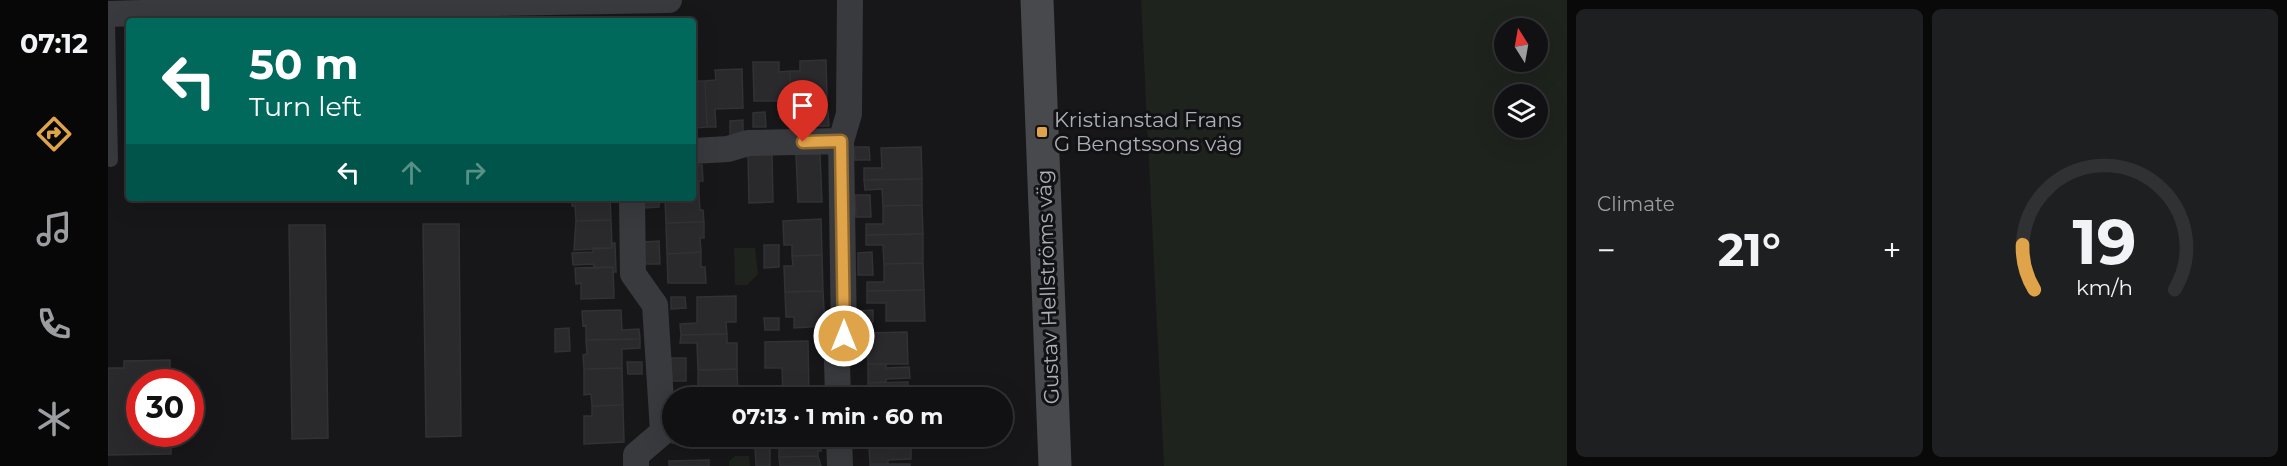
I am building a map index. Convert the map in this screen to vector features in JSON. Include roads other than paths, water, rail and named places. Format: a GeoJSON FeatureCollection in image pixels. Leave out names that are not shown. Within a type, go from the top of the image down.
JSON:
{"type":"FeatureCollection","features":[{"type":"Feature","properties":{"kind":"street"},"geometry":{"type":"LineString","coordinates":[[108,14],[371,14],[669,0]]}},
{"type":"Feature","properties":{"kind":"street"},"geometry":{"type":"LineString","coordinates":[[838,387],[837,362],[844,336],[841,141],[849,114],[850,0]]}},
{"type":"Feature","properties":{"kind":"street","name":"Gustav Hellströms väg"},"geometry":{"type":"LineString","coordinates":[[1037,0],[1055,466]]}},
{"type":"Feature","properties":{"kind":"street"},"geometry":{"type":"LineString","coordinates":[[696,151],[728,149],[748,143],[841,141]]}},
{"type":"Feature","properties":{"kind":"street"},"geometry":{"type":"LineString","coordinates":[[632,201],[633,274],[655,305],[663,432],[636,455],[636,466]]}},
{"type":"Feature","properties":{"kind":"street"},"geometry":{"type":"LineString","coordinates":[[839,447],[840,466]]}},
{"type":"Feature","properties":{"kind":"lane"},"geometry":{"type":"LineString","coordinates":[[108,22],[111,160]]}},
{"type":"Feature","properties":{"kind":"place","name":"Kristianstad Frans G Bengtssons väg"},"geometry":{"type":"Point","coordinates":[1042,132]}}]}
